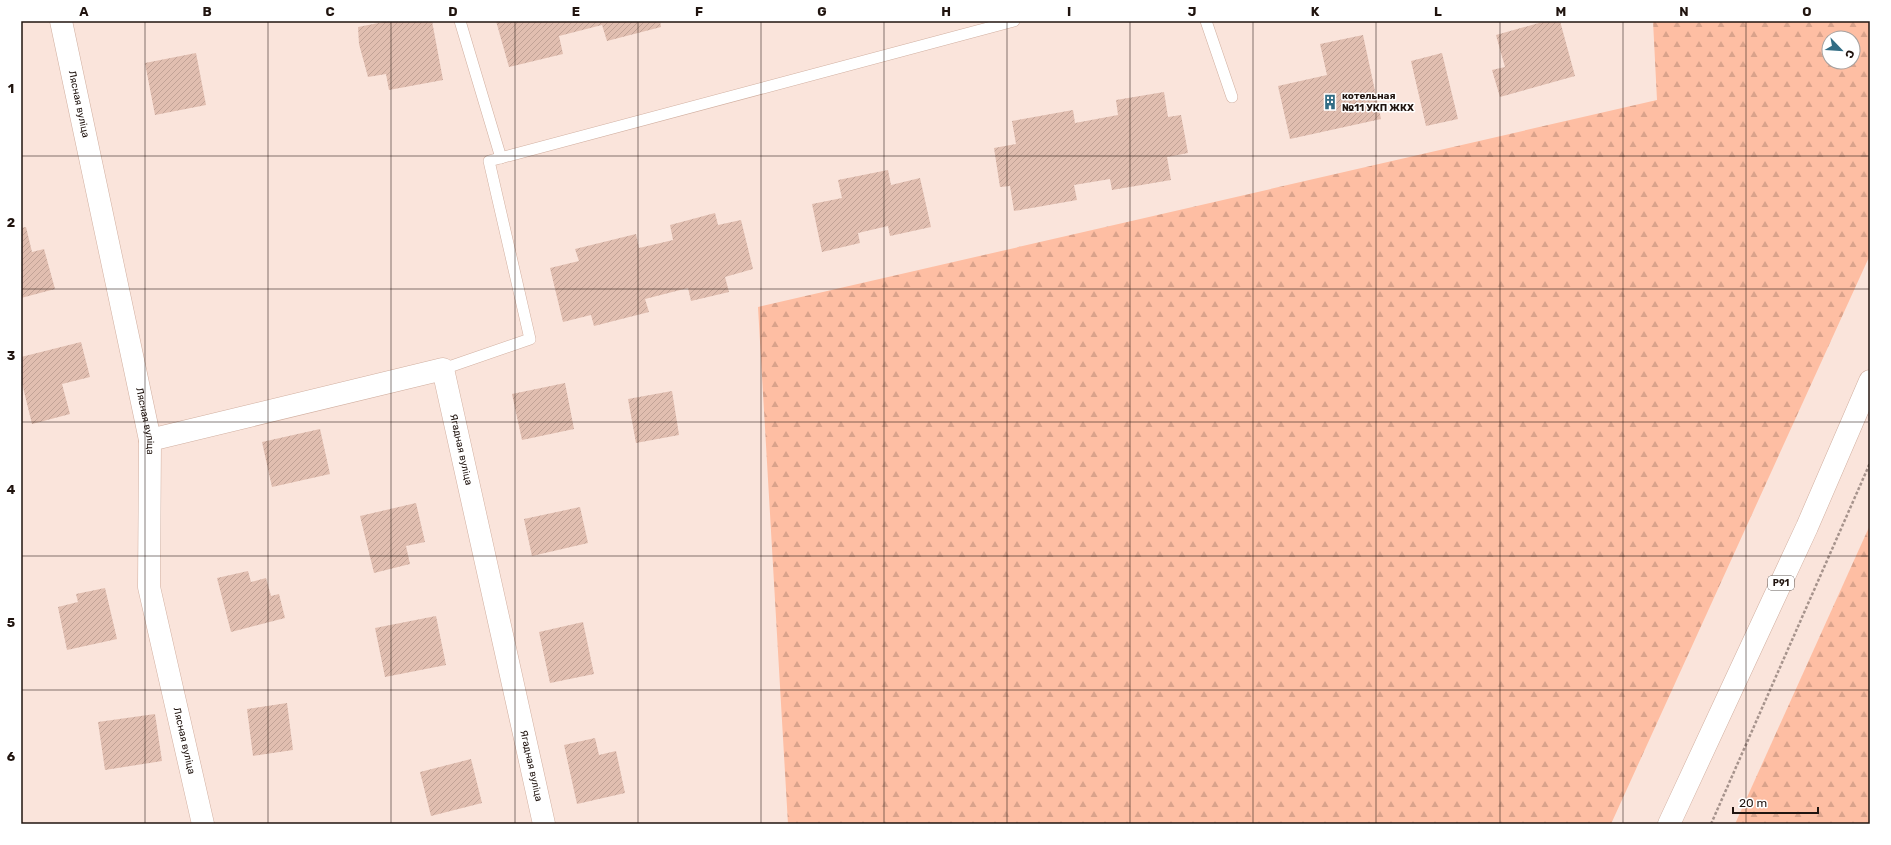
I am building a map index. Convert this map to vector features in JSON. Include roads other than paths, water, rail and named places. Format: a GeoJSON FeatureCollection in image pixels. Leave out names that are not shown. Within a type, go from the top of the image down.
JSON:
{"type":"FeatureCollection","features":[{"type":"Feature","properties":{"kind":"street","name":"Лясная вуліца"},"geometry":{"type":"LineString","coordinates":[[61,21],[150,440],[149,587],[203,824]]}},
{"type":"Feature","properties":{"kind":"street"},"geometry":{"type":"LineString","coordinates":[[150,440],[443,369]]}},
{"type":"Feature","properties":{"kind":"street","name":"Ягадная вуліца"},"geometry":{"type":"LineString","coordinates":[[443,369],[544,824]]}},
{"type":"Feature","properties":{"kind":"street","name":"Р91"},"geometry":{"type":"LineString","coordinates":[[1669,824],[1807,527],[1870,381]]}},
{"type":"Feature","properties":{"kind":"lane"},"geometry":{"type":"LineString","coordinates":[[460,21],[502,158]]}},
{"type":"Feature","properties":{"kind":"lane"},"geometry":{"type":"LineString","coordinates":[[443,369],[530,339],[489,162],[1014,21]]}},
{"type":"Feature","properties":{"kind":"lane"},"geometry":{"type":"LineString","coordinates":[[1206,21],[1232,97]]}},
{"type":"Feature","properties":{"kind":"place","name":"котельная №11 УКП ЖКХ"},"geometry":{"type":"Point","coordinates":[1330,102]}}]}
